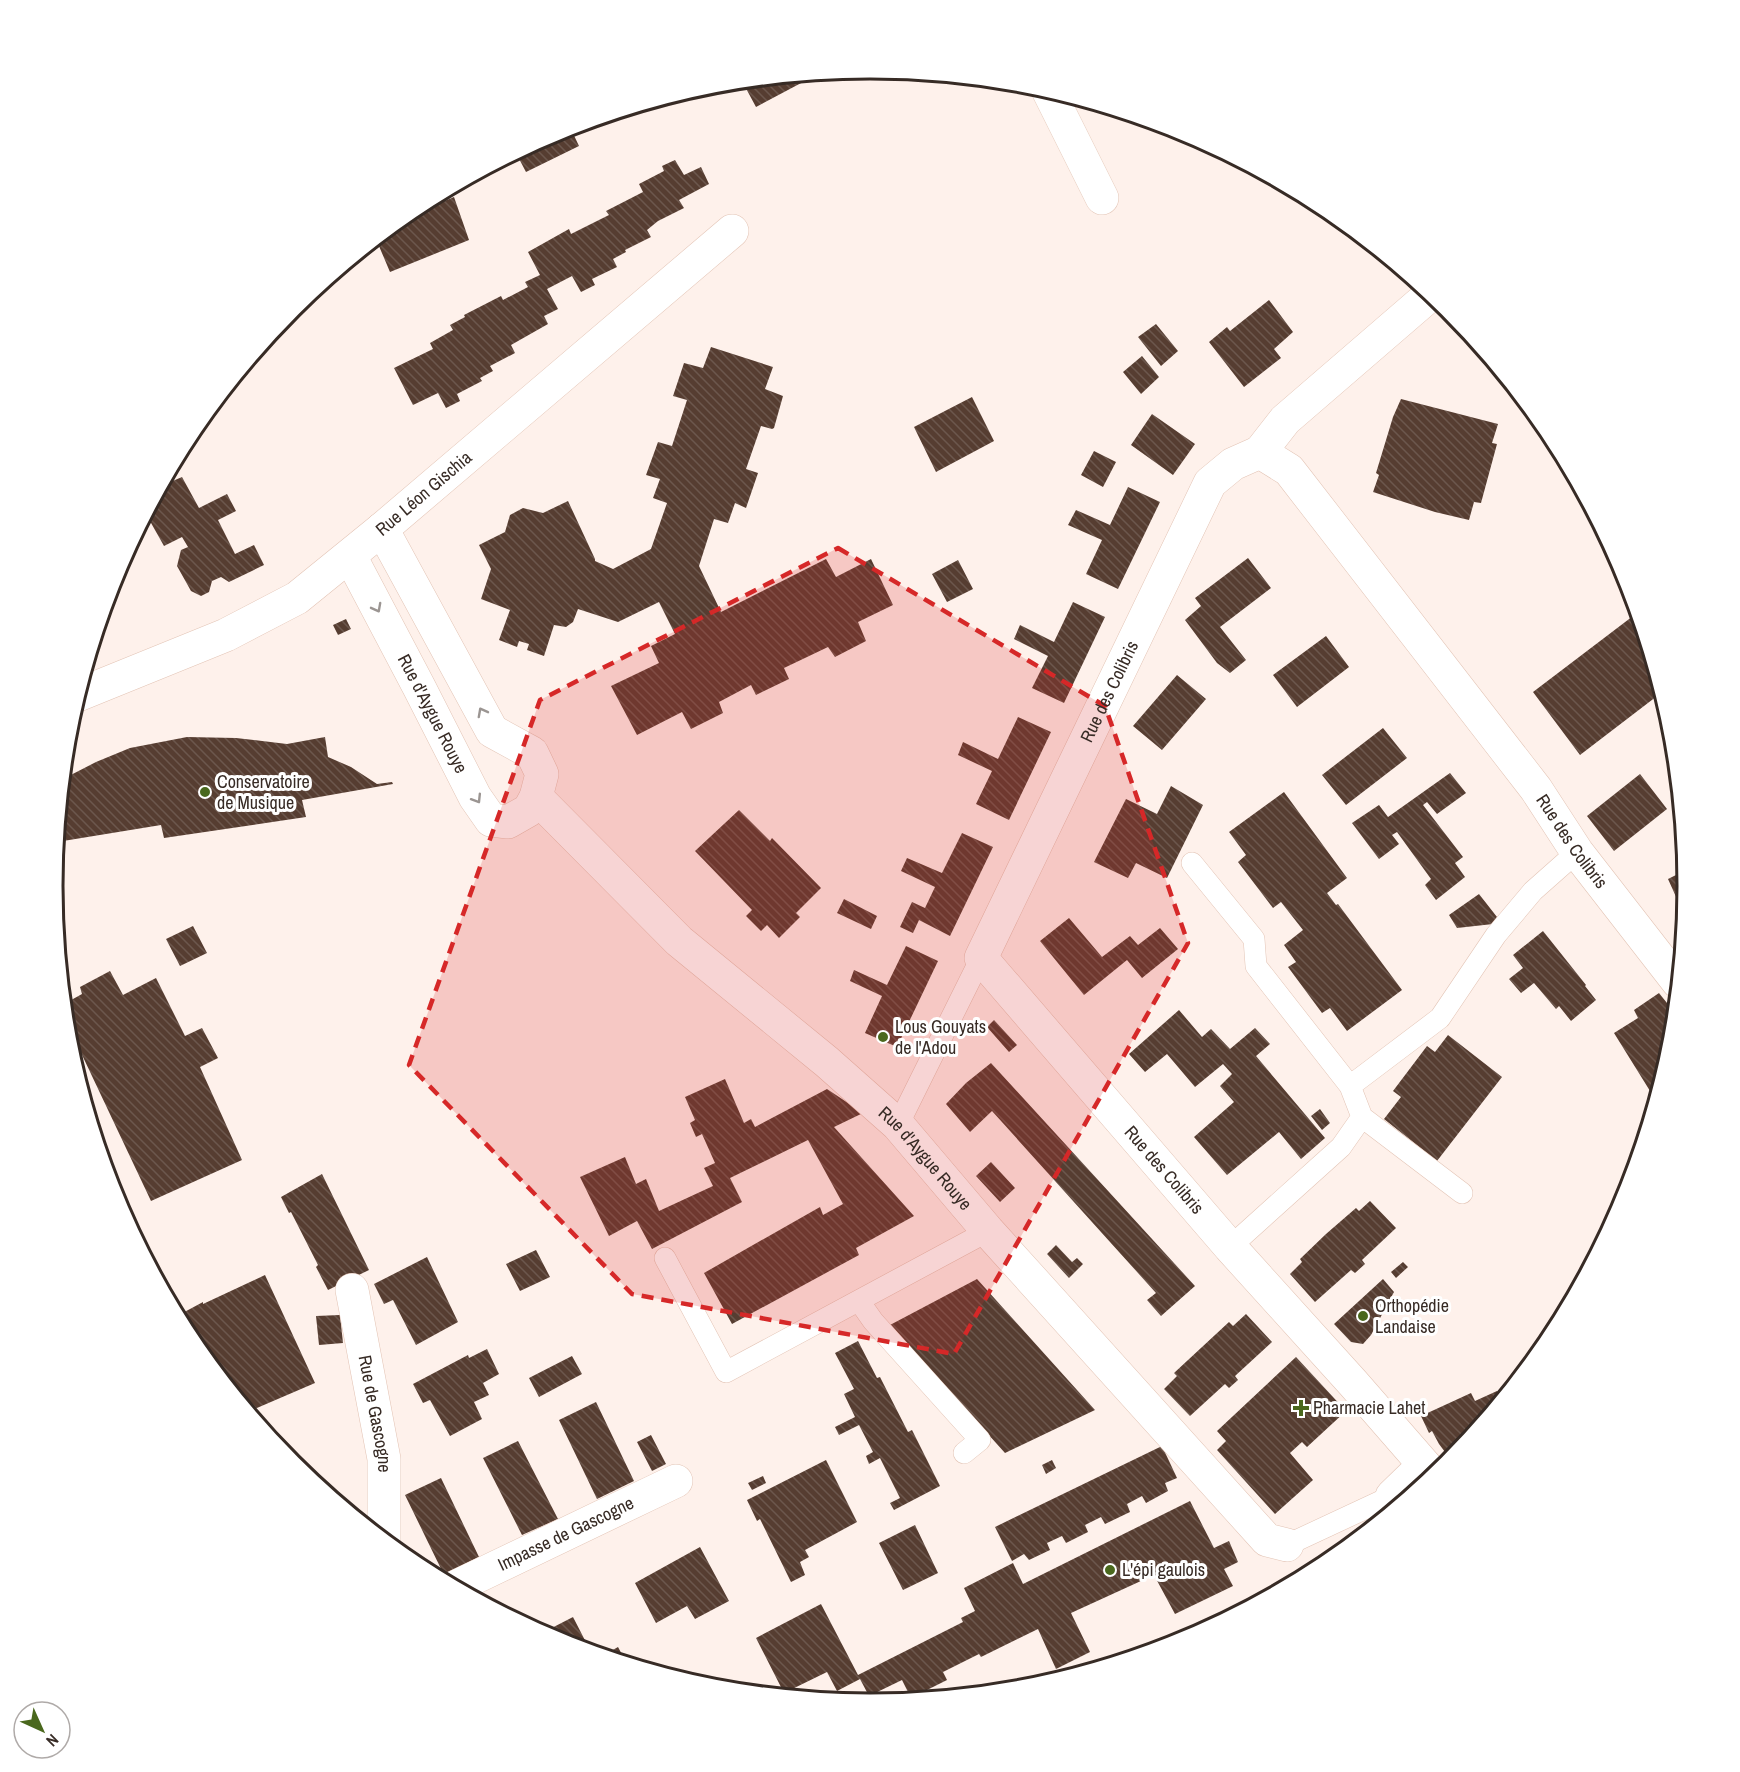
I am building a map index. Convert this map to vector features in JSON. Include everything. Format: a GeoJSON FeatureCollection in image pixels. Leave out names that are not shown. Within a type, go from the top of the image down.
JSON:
{"type":"FeatureCollection","features":[{"type":"Feature","properties":{"kind":"street"},"geometry":{"type":"LineString","coordinates":[[1052,100],[1102,198]]}},
{"type":"Feature","properties":{"kind":"street","name":"Rue Léon Gischia"},"geometry":{"type":"LineString","coordinates":[[87,691],[226,635],[297,598],[350,556],[732,231]]}},
{"type":"Feature","properties":{"kind":"street"},"geometry":{"type":"LineString","coordinates":[[1260,452],[1285,420],[1424,300]]}},
{"type":"Feature","properties":{"kind":"street","name":"Rue des Colibris"},"geometry":{"type":"LineString","coordinates":[[1428,1469],[1230,1247],[981,958],[1210,483],[1233,464],[1260,452],[1289,470],[1536,789],[1576,852],[1672,974]]}},
{"type":"Feature","properties":{"kind":"street"},"geometry":{"type":"LineString","coordinates":[[382,529],[492,731],[532,753],[542,774],[536,797]]}},
{"type":"Feature","properties":{"kind":"street","name":"Rue d'Aygue Rouye"},"geometry":{"type":"LineString","coordinates":[[350,556],[475,797],[491,820],[508,822],[529,810],[536,797],[679,941],[827,1062],[898,1125],[988,1231],[1267,1540],[1287,1545]]}},
{"type":"Feature","properties":{"kind":"street","name":"Rue de Gascogne"},"geometry":{"type":"LineString","coordinates":[[352,1290],[384,1459],[384,1530]]}},
{"type":"Feature","properties":{"kind":"street","name":"Impasse de Gascogne"},"geometry":{"type":"LineString","coordinates":[[463,1583],[676,1481]]}},
{"type":"Feature","properties":{"kind":"lane"},"geometry":{"type":"LineString","coordinates":[[1350,1086],[1440,1018],[1496,935],[1533,891],[1576,852]]}},
{"type":"Feature","properties":{"kind":"lane"},"geometry":{"type":"LineString","coordinates":[[1192,863],[1254,939],[1256,966],[1350,1086],[1362,1117],[1462,1193]]}},
{"type":"Feature","properties":{"kind":"lane"},"geometry":{"type":"LineString","coordinates":[[898,1125],[981,958]]}},
{"type":"Feature","properties":{"kind":"lane"},"geometry":{"type":"LineString","coordinates":[[1230,1247],[1341,1147],[1362,1117]]}},
{"type":"Feature","properties":{"kind":"lane"},"geometry":{"type":"LineString","coordinates":[[665,1258],[726,1372],[988,1231]]}},
{"type":"Feature","properties":{"kind":"lane"},"geometry":{"type":"LineString","coordinates":[[859,1301],[873,1321],[980,1440],[964,1454]]}},
{"type":"Feature","properties":{"kind":"lane"},"geometry":{"type":"LineString","coordinates":[[1287,1545],[1388,1505]]}},
{"type":"Feature","properties":{"kind":"highlighted area"},"geometry":{"type":"Polygon","coordinates":[[[838,548],[1105,706],[1188,943],[954,1354],[632,1294],[409,1065],[540,700],[838,548]]]}},
{"type":"Feature","properties":{"kind":"building"},"geometry":{"type":"Polygon","coordinates":[[[802,82],[756,107],[746,89],[802,82]]]}},
{"type":"Feature","properties":{"kind":"building"},"geometry":{"type":"Polygon","coordinates":[[[574,135],[579,146],[526,172],[519,159],[574,135]]]}},
{"type":"Feature","properties":{"kind":"building"},"geometry":{"type":"Polygon","coordinates":[[[675,160],[684,175],[701,167],[709,184],[679,200],[684,208],[658,221],[647,230],[651,237],[613,259],[617,267],[592,279],[595,285],[581,292],[572,276],[547,289],[558,309],[544,316],[548,324],[511,345],[515,353],[490,366],[493,371],[480,378],[482,381],[457,394],[460,401],[446,408],[438,393],[413,405],[394,368],[433,349],[430,343],[453,330],[450,325],[465,317],[464,315],[501,296],[503,300],[528,287],[525,282],[540,275],[528,252],[569,229],[571,234],[609,215],[606,211],[643,192],[639,184],[664,171],[662,166],[675,160]]]}},
{"type":"Feature","properties":{"kind":"building"},"geometry":{"type":"Polygon","coordinates":[[[454,197],[469,240],[390,272],[379,246],[444,201],[454,197]]]}},
{"type":"Feature","properties":{"kind":"building"},"geometry":{"type":"Polygon","coordinates":[[[1269,300],[1293,332],[1274,349],[1281,358],[1244,387],[1209,342],[1227,327],[1230,331],[1269,300]]]}},
{"type":"Feature","properties":{"kind":"building"},"geometry":{"type":"Polygon","coordinates":[[[1156,324],[1178,351],[1161,366],[1138,337],[1156,324]]]}},
{"type":"Feature","properties":{"kind":"building"},"geometry":{"type":"Polygon","coordinates":[[[711,347],[773,367],[765,389],[783,396],[774,428],[761,426],[746,469],[758,473],[746,508],[735,503],[728,523],[714,519],[699,566],[721,612],[826,559],[836,577],[871,559],[893,605],[858,622],[866,641],[835,657],[828,647],[784,668],[789,679],[756,695],[751,685],[719,702],[723,713],[691,729],[682,712],[637,735],[611,686],[659,663],[651,646],[675,634],[659,602],[618,622],[578,609],[573,622],[566,627],[554,625],[544,656],[527,650],[529,644],[519,641],[517,647],[499,640],[510,610],[481,599],[491,569],[479,545],[505,532],[510,515],[523,508],[543,513],[568,501],[595,561],[613,569],[651,549],[667,503],[653,498],[660,479],[646,475],[658,442],[672,446],[687,400],[673,396],[684,363],[703,368],[711,347]]]}},
{"type":"Feature","properties":{"kind":"building"},"geometry":{"type":"Polygon","coordinates":[[[1142,356],[1159,377],[1141,394],[1123,372],[1142,356]]]}},
{"type":"Feature","properties":{"kind":"building"},"geometry":{"type":"Polygon","coordinates":[[[972,397],[994,441],[936,472],[914,427],[972,397]]]}},
{"type":"Feature","properties":{"kind":"building"},"geometry":{"type":"Polygon","coordinates":[[[1401,399],[1498,424],[1492,443],[1497,444],[1481,503],[1474,502],[1469,520],[1435,512],[1373,492],[1379,475],[1376,473],[1393,417],[1401,399]]]}},
{"type":"Feature","properties":{"kind":"building"},"geometry":{"type":"Polygon","coordinates":[[[1152,414],[1195,444],[1173,475],[1131,445],[1152,414]]]}},
{"type":"Feature","properties":{"kind":"building"},"geometry":{"type":"Polygon","coordinates":[[[1094,451],[1116,462],[1103,487],[1081,475],[1094,451]]]}},
{"type":"Feature","properties":{"kind":"building"},"geometry":{"type":"Polygon","coordinates":[[[182,477],[199,508],[227,494],[236,511],[218,520],[235,554],[254,545],[264,565],[229,582],[221,577],[212,581],[209,592],[201,596],[191,591],[177,566],[181,550],[188,547],[182,537],[164,546],[150,521],[171,482],[182,477]]]}},
{"type":"Feature","properties":{"kind":"building"},"geometry":{"type":"Polygon","coordinates":[[[1128,487],[1160,502],[1118,589],[1086,574],[1102,540],[1068,525],[1076,510],[1110,525],[1128,487]]]}},
{"type":"Feature","properties":{"kind":"building"},"geometry":{"type":"Polygon","coordinates":[[[1248,558],[1271,588],[1220,627],[1246,660],[1230,673],[1217,663],[1185,620],[1201,606],[1195,598],[1248,558]]]}},
{"type":"Feature","properties":{"kind":"building"},"geometry":{"type":"Polygon","coordinates":[[[958,560],[973,589],[947,602],[932,574],[958,560]]]}},
{"type":"Feature","properties":{"kind":"building"},"geometry":{"type":"Polygon","coordinates":[[[1073,602],[1105,617],[1064,703],[1032,688],[1048,656],[1014,639],[1020,625],[1054,642],[1073,602]]]}},
{"type":"Feature","properties":{"kind":"building"},"geometry":{"type":"Polygon","coordinates":[[[1631,618],[1654,698],[1580,755],[1533,692],[1631,618]]]}},
{"type":"Feature","properties":{"kind":"building"},"geometry":{"type":"Polygon","coordinates":[[[346,619],[351,629],[338,635],[333,625],[346,619]]]}},
{"type":"Feature","properties":{"kind":"building"},"geometry":{"type":"Polygon","coordinates":[[[1326,636],[1349,667],[1297,707],[1273,675],[1326,636]]]}},
{"type":"Feature","properties":{"kind":"building"},"geometry":{"type":"Polygon","coordinates":[[[1177,675],[1206,699],[1162,750],[1133,726],[1177,675]]]}},
{"type":"Feature","properties":{"kind":"building"},"geometry":{"type":"Polygon","coordinates":[[[1018,717],[1051,732],[1009,820],[976,804],[992,771],[958,755],[963,742],[998,759],[1018,717]]]}},
{"type":"Feature","properties":{"kind":"building"},"geometry":{"type":"Polygon","coordinates":[[[1383,728],[1407,758],[1346,805],[1322,775],[1383,728]]]}},
{"type":"Feature","properties":{"kind":"building","name":"Conservatoire de Musique"},"geometry":{"type":"Polygon","coordinates":[[[187,737],[236,738],[287,744],[325,737],[328,757],[351,767],[377,784],[392,782],[393,784],[302,800],[306,817],[164,838],[161,825],[65,841],[71,775],[130,748],[187,737]]]}},
{"type":"Feature","properties":{"kind":"building"},"geometry":{"type":"Polygon","coordinates":[[[1450,773],[1466,793],[1437,814],[1427,802],[1423,805],[1463,857],[1455,863],[1465,877],[1436,900],[1425,885],[1431,879],[1397,832],[1392,835],[1399,844],[1379,859],[1352,823],[1379,805],[1388,817],[1450,773]]]}},
{"type":"Feature","properties":{"kind":"building"},"geometry":{"type":"Polygon","coordinates":[[[1640,774],[1667,809],[1614,851],[1587,816],[1640,774]]]}},
{"type":"Feature","properties":{"kind":"building"},"geometry":{"type":"Polygon","coordinates":[[[1171,786],[1203,805],[1167,878],[1136,863],[1128,878],[1094,862],[1126,799],[1157,814],[1171,786]]]}},
{"type":"Feature","properties":{"kind":"building"},"geometry":{"type":"Polygon","coordinates":[[[1284,792],[1347,878],[1327,893],[1336,905],[1338,904],[1402,990],[1347,1031],[1330,1008],[1322,1013],[1288,967],[1296,962],[1284,945],[1303,930],[1281,902],[1273,908],[1238,862],[1246,855],[1229,832],[1284,792]]]}},
{"type":"Feature","properties":{"kind":"building"},"geometry":{"type":"Polygon","coordinates":[[[739,810],[770,841],[772,838],[821,888],[796,913],[800,917],[779,938],[767,925],[761,931],[746,916],[752,910],[695,851],[739,810]]]}},
{"type":"Feature","properties":{"kind":"building"},"geometry":{"type":"Polygon","coordinates":[[[962,833],[993,847],[950,936],[919,920],[913,933],[900,927],[912,902],[925,908],[935,887],[901,871],[907,858],[942,873],[962,833]]]}},
{"type":"Feature","properties":{"kind":"building"},"geometry":{"type":"Polygon","coordinates":[[[1677,875],[1677,898],[1668,879],[1677,875]]]}},
{"type":"Feature","properties":{"kind":"building"},"geometry":{"type":"Polygon","coordinates":[[[1479,894],[1497,917],[1493,924],[1457,928],[1449,915],[1479,894]]]}},
{"type":"Feature","properties":{"kind":"building"},"geometry":{"type":"Polygon","coordinates":[[[844,899],[877,916],[871,929],[837,913],[844,899]]]}},
{"type":"Feature","properties":{"kind":"building"},"geometry":{"type":"Polygon","coordinates":[[[1069,918],[1102,957],[1130,936],[1138,945],[1160,928],[1178,949],[1142,978],[1127,960],[1084,995],[1040,941],[1069,918]]]}},
{"type":"Feature","properties":{"kind":"building"},"geometry":{"type":"Polygon","coordinates":[[[193,926],[207,953],[180,966],[166,939],[193,926]]]}},
{"type":"Feature","properties":{"kind":"building"},"geometry":{"type":"Polygon","coordinates":[[[1543,931],[1596,1000],[1571,1021],[1559,1006],[1556,1009],[1534,983],[1521,993],[1509,979],[1523,968],[1513,955],[1543,931]]]}},
{"type":"Feature","properties":{"kind":"building"},"geometry":{"type":"Polygon","coordinates":[[[906,946],[938,961],[897,1047],[865,1033],[882,996],[850,981],[854,970],[887,985],[906,946]]]}},
{"type":"Feature","properties":{"kind":"building"},"geometry":{"type":"Polygon","coordinates":[[[110,971],[123,995],[156,978],[185,1036],[202,1028],[218,1058],[200,1067],[242,1160],[151,1201],[81,1053],[72,1000],[82,994],[80,987],[110,971]]]}},
{"type":"Feature","properties":{"kind":"building"},"geometry":{"type":"Polygon","coordinates":[[[1659,993],[1668,1004],[1651,1092],[1614,1033],[1638,1018],[1634,1010],[1659,993]]]}},
{"type":"Feature","properties":{"kind":"building"},"geometry":{"type":"Polygon","coordinates":[[[1179,1010],[1202,1037],[1211,1029],[1230,1049],[1255,1028],[1270,1044],[1256,1056],[1325,1138],[1301,1159],[1279,1132],[1227,1175],[1194,1137],[1234,1102],[1220,1086],[1232,1074],[1223,1064],[1195,1087],[1167,1054],[1145,1072],[1129,1054],[1179,1010]]]}},
{"type":"Feature","properties":{"kind":"building"},"geometry":{"type":"Polygon","coordinates":[[[994,1020],[1017,1045],[1009,1052],[987,1027],[994,1020]]]}},
{"type":"Feature","properties":{"kind":"building"},"geometry":{"type":"Polygon","coordinates":[[[1448,1035],[1502,1077],[1437,1161],[1384,1119],[1401,1097],[1393,1091],[1427,1046],[1435,1052],[1448,1035]]]}},
{"type":"Feature","properties":{"kind":"building"},"geometry":{"type":"Polygon","coordinates":[[[991,1063],[1195,1286],[1161,1316],[1147,1300],[1156,1293],[992,1111],[970,1132],[946,1104],[966,1083],[991,1063]]]}},
{"type":"Feature","properties":{"kind":"building"},"geometry":{"type":"Polygon","coordinates":[[[725,1079],[744,1123],[751,1119],[755,1127],[827,1089],[863,1113],[834,1127],[914,1216],[856,1248],[859,1255],[732,1324],[704,1273],[820,1207],[823,1215],[843,1204],[808,1140],[730,1178],[742,1202],[652,1249],[637,1221],[609,1236],[580,1177],[625,1157],[636,1184],[646,1179],[659,1211],[713,1186],[704,1168],[715,1163],[702,1134],[696,1137],[690,1123],[695,1120],[685,1097],[725,1079]]]}},
{"type":"Feature","properties":{"kind":"building"},"geometry":{"type":"Polygon","coordinates":[[[1320,1109],[1330,1123],[1322,1130],[1311,1116],[1320,1109]]]}},
{"type":"Feature","properties":{"kind":"building"},"geometry":{"type":"Polygon","coordinates":[[[991,1162],[1015,1188],[1000,1202],[976,1176],[991,1162]]]}},
{"type":"Feature","properties":{"kind":"building"},"geometry":{"type":"Polygon","coordinates":[[[322,1174],[369,1270],[328,1290],[316,1267],[318,1265],[281,1197],[322,1174]]]}},
{"type":"Feature","properties":{"kind":"building"},"geometry":{"type":"Polygon","coordinates":[[[1370,1201],[1396,1228],[1362,1260],[1365,1264],[1355,1273],[1351,1270],[1315,1302],[1290,1274],[1302,1262],[1300,1259],[1326,1234],[1356,1208],[1359,1211],[1370,1201]]]}},
{"type":"Feature","properties":{"kind":"building"},"geometry":{"type":"Polygon","coordinates":[[[1056,1245],[1072,1262],[1077,1258],[1083,1264],[1069,1278],[1047,1254],[1056,1245]]]}},
{"type":"Feature","properties":{"kind":"building"},"geometry":{"type":"Polygon","coordinates":[[[536,1250],[550,1277],[520,1291],[506,1264],[536,1250]]]}},
{"type":"Feature","properties":{"kind":"building"},"geometry":{"type":"Polygon","coordinates":[[[427,1257],[458,1322],[416,1345],[393,1300],[384,1304],[374,1284],[427,1257]]]}},
{"type":"Feature","properties":{"kind":"building"},"geometry":{"type":"Polygon","coordinates":[[[1403,1262],[1408,1267],[1396,1278],[1391,1272],[1403,1262]]]}},
{"type":"Feature","properties":{"kind":"building"},"geometry":{"type":"Polygon","coordinates":[[[265,1275],[315,1383],[255,1409],[230,1377],[185,1312],[203,1302],[203,1304],[265,1275]]]}},
{"type":"Feature","properties":{"kind":"building"},"geometry":{"type":"Polygon","coordinates":[[[977,1279],[1095,1410],[1005,1453],[890,1325],[977,1279]]]}},
{"type":"Feature","properties":{"kind":"building"},"geometry":{"type":"Polygon","coordinates":[[[1383,1279],[1394,1292],[1371,1335],[1363,1344],[1351,1342],[1334,1324],[1383,1279]]]}},
{"type":"Feature","properties":{"kind":"building"},"geometry":{"type":"Polygon","coordinates":[[[1246,1314],[1272,1342],[1235,1376],[1238,1380],[1229,1388],[1225,1384],[1190,1416],[1164,1389],[1177,1376],[1174,1373],[1229,1322],[1233,1326],[1246,1314]]]}},
{"type":"Feature","properties":{"kind":"building"},"geometry":{"type":"Polygon","coordinates":[[[340,1315],[343,1343],[319,1345],[316,1316],[340,1315]]]}},
{"type":"Feature","properties":{"kind":"building"},"geometry":{"type":"Polygon","coordinates":[[[858,1341],[877,1378],[880,1377],[908,1432],[912,1430],[940,1486],[894,1510],[890,1503],[900,1498],[880,1458],[869,1464],[866,1456],[873,1452],[859,1425],[839,1435],[835,1427],[855,1417],[844,1394],[854,1389],[835,1353],[858,1341]]]}},
{"type":"Feature","properties":{"kind":"building"},"geometry":{"type":"Polygon","coordinates":[[[487,1349],[499,1374],[483,1383],[489,1395],[474,1402],[482,1419],[450,1436],[430,1400],[423,1403],[413,1384],[468,1355],[469,1358],[487,1349]]]}},
{"type":"Feature","properties":{"kind":"building"},"geometry":{"type":"Polygon","coordinates":[[[572,1356],[582,1374],[539,1397],[529,1378],[572,1356]]]}},
{"type":"Feature","properties":{"kind":"building"},"geometry":{"type":"Polygon","coordinates":[[[1296,1357],[1346,1411],[1307,1447],[1302,1442],[1290,1453],[1313,1480],[1275,1514],[1217,1450],[1226,1441],[1217,1431],[1296,1357]]]}},
{"type":"Feature","properties":{"kind":"building"},"geometry":{"type":"Polygon","coordinates":[[[1498,1392],[1445,1452],[1432,1431],[1429,1433],[1421,1416],[1471,1393],[1475,1401],[1498,1392]]]}},
{"type":"Feature","properties":{"kind":"building"},"geometry":{"type":"Polygon","coordinates":[[[596,1402],[634,1481],[597,1499],[559,1420],[596,1402]]]}},
{"type":"Feature","properties":{"kind":"building"},"geometry":{"type":"Polygon","coordinates":[[[651,1435],[666,1464],[652,1471],[637,1442],[651,1435]]]}},
{"type":"Feature","properties":{"kind":"building"},"geometry":{"type":"Polygon","coordinates":[[[518,1441],[558,1519],[522,1535],[483,1458],[518,1441]]]}},
{"type":"Feature","properties":{"kind":"building"},"geometry":{"type":"Polygon","coordinates":[[[1162,1446],[1177,1478],[1165,1483],[1168,1491],[1146,1503],[1142,1496],[1127,1504],[1130,1512],[1105,1524],[1101,1517],[1085,1525],[1088,1532],[1066,1543],[1062,1536],[1047,1543],[1050,1550],[1029,1560],[1024,1554],[1012,1561],[995,1527],[1162,1446]]]}},
{"type":"Feature","properties":{"kind":"building"},"geometry":{"type":"Polygon","coordinates":[[[826,1460],[857,1522],[805,1550],[809,1557],[800,1562],[805,1575],[791,1582],[760,1519],[757,1521],[747,1500],[826,1460]]]}},
{"type":"Feature","properties":{"kind":"building"},"geometry":{"type":"Polygon","coordinates":[[[1052,1460],[1056,1468],[1046,1474],[1042,1465],[1052,1460]]]}},
{"type":"Feature","properties":{"kind":"building"},"geometry":{"type":"Polygon","coordinates":[[[763,1476],[766,1483],[752,1490],[748,1483],[763,1476]]]}},
{"type":"Feature","properties":{"kind":"building"},"geometry":{"type":"Polygon","coordinates":[[[441,1478],[479,1557],[447,1573],[441,1569],[405,1495],[441,1478]]]}},
{"type":"Feature","properties":{"kind":"building"},"geometry":{"type":"Polygon","coordinates":[[[1190,1501],[1214,1548],[1229,1541],[1238,1562],[1224,1569],[1233,1586],[1175,1614],[1154,1575],[1071,1613],[1090,1652],[1056,1669],[1038,1629],[981,1657],[979,1654],[943,1672],[947,1680],[925,1691],[908,1692],[902,1680],[876,1693],[867,1693],[860,1679],[837,1691],[827,1672],[793,1689],[781,1688],[756,1638],[821,1604],[858,1675],[963,1622],[961,1618],[975,1611],[964,1588],[1013,1563],[1023,1584],[1190,1501]]]}},
{"type":"Feature","properties":{"kind":"building"},"geometry":{"type":"Polygon","coordinates":[[[915,1525],[938,1573],[903,1590],[879,1543],[915,1525]]]}},
{"type":"Feature","properties":{"kind":"building"},"geometry":{"type":"Polygon","coordinates":[[[700,1547],[729,1601],[695,1619],[687,1606],[656,1623],[635,1583],[700,1547]]]}},
{"type":"Feature","properties":{"kind":"building"},"geometry":{"type":"Polygon","coordinates":[[[573,1617],[585,1641],[561,1632],[552,1628],[573,1617]]]}},
{"type":"Feature","properties":{"kind":"building"},"geometry":{"type":"Polygon","coordinates":[[[618,1647],[621,1653],[612,1650],[618,1647]]]}},
{"type":"Feature","properties":{"kind":"place","name":"Conservatoire de Musique"},"geometry":{"type":"Point","coordinates":[205,792]}},
{"type":"Feature","properties":{"kind":"place","name":"Lous Gouyats de l'Adou"},"geometry":{"type":"Point","coordinates":[883,1037]}},
{"type":"Feature","properties":{"kind":"place","name":"Orthopédie Landaise"},"geometry":{"type":"Point","coordinates":[1363,1316]}},
{"type":"Feature","properties":{"kind":"place","name":"Pharmacie Lahet"},"geometry":{"type":"Point","coordinates":[1301,1408]}},
{"type":"Feature","properties":{"kind":"place","name":"L'épi gaulois"},"geometry":{"type":"Point","coordinates":[1110,1570]}}]}
